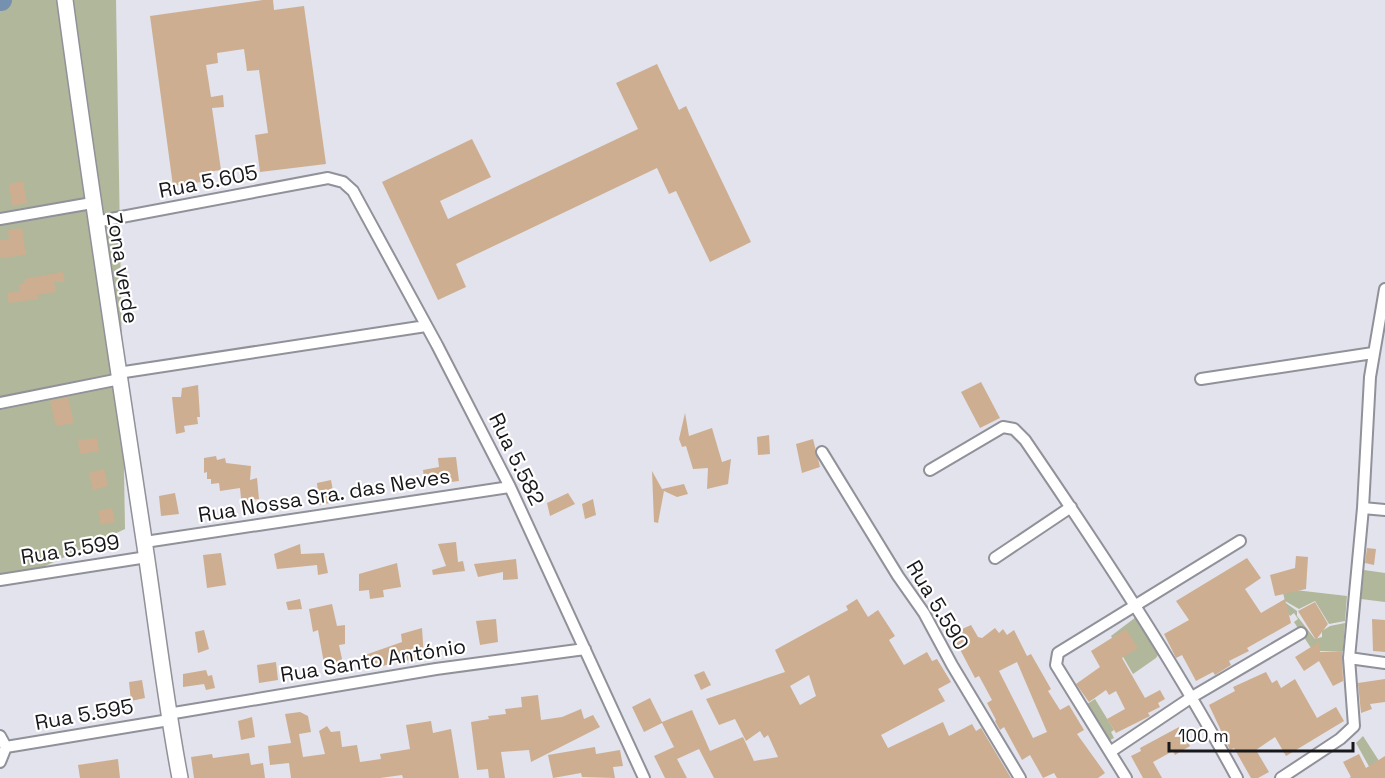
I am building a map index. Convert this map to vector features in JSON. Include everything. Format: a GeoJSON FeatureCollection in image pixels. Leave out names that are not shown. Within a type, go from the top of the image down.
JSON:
{"type":"FeatureCollection","features":[{"type":"Feature","properties":{"kind":"street","name":"Zona verde"},"geometry":{"type":"LineString","coordinates":[[65,0],[92,203],[146,550],[168,717],[180,778]]}},
{"type":"Feature","properties":{"kind":"street","name":"Rua 5.605"},"geometry":{"type":"LineString","coordinates":[[95,222],[328,178]]}},
{"type":"Feature","properties":{"kind":"street","name":"Rua 5.582"},"geometry":{"type":"LineString","coordinates":[[328,178],[343,182],[353,191],[426,326],[510,487],[644,778]]}},
{"type":"Feature","properties":{"kind":"street"},"geometry":{"type":"LineString","coordinates":[[0,219],[92,203]]}},
{"type":"Feature","properties":{"kind":"street"},"geometry":{"type":"LineString","coordinates":[[1281,778],[1340,739],[1354,726],[1349,658],[1363,508],[1373,353],[1385,288]]}},
{"type":"Feature","properties":{"kind":"street"},"geometry":{"type":"LineString","coordinates":[[0,403],[119,376],[426,326]]}},
{"type":"Feature","properties":{"kind":"street"},"geometry":{"type":"LineString","coordinates":[[1201,379],[1373,353]]}},
{"type":"Feature","properties":{"kind":"street"},"geometry":{"type":"LineString","coordinates":[[930,470],[1003,427],[1014,429],[1025,440],[1135,604],[1192,697],[1237,778]]}},
{"type":"Feature","properties":{"kind":"street","name":"Rua 5.590"},"geometry":{"type":"LineString","coordinates":[[822,452],[898,576],[924,613],[951,665],[1020,778]]}},
{"type":"Feature","properties":{"kind":"street","name":"Rua Nossa Sra. das Neves"},"geometry":{"type":"LineString","coordinates":[[146,550],[510,487]]}},
{"type":"Feature","properties":{"kind":"street"},"geometry":{"type":"LineString","coordinates":[[995,558],[1071,507]]}},
{"type":"Feature","properties":{"kind":"street"},"geometry":{"type":"LineString","coordinates":[[1363,508],[1385,510]]}},
{"type":"Feature","properties":{"kind":"street"},"geometry":{"type":"LineString","coordinates":[[1126,778],[1055,659],[1058,653],[1240,541]]}},
{"type":"Feature","properties":{"kind":"street","name":"Rua 5.599"},"geometry":{"type":"LineString","coordinates":[[0,580],[146,550]]}},
{"type":"Feature","properties":{"kind":"street"},"geometry":{"type":"LineString","coordinates":[[1110,752],[1192,697],[1301,633]]}},
{"type":"Feature","properties":{"kind":"street","name":"Rua Santo António"},"geometry":{"type":"LineString","coordinates":[[168,717],[436,669],[585,649]]}},
{"type":"Feature","properties":{"kind":"street"},"geometry":{"type":"LineString","coordinates":[[1349,658],[1385,663]]}},
{"type":"Feature","properties":{"kind":"street","name":"Rua 5.595"},"geometry":{"type":"LineString","coordinates":[[6,747],[168,717]]}},
{"type":"Feature","properties":{"kind":"street"},"geometry":{"type":"LineString","coordinates":[[0,736],[6,747],[0,762]]}},
{"type":"Feature","properties":{"kind":"green space"},"geometry":{"type":"Polygon","coordinates":[[[0,0],[116,0],[125,529],[0,587],[0,0]]]}},
{"type":"Feature","properties":{"kind":"green space"},"geometry":{"type":"Polygon","coordinates":[[[1364,570],[1385,573],[1385,602],[1361,599],[1364,570]]]}},
{"type":"Feature","properties":{"kind":"green space"},"geometry":{"type":"Polygon","coordinates":[[[1295,590],[1347,596],[1345,621],[1329,624],[1315,601],[1299,609],[1285,601],[1283,593],[1295,590]]]}},
{"type":"Feature","properties":{"kind":"green space"},"geometry":{"type":"Polygon","coordinates":[[[1283,601],[1297,611],[1297,616],[1315,639],[1322,637],[1322,631],[1330,626],[1345,623],[1343,651],[1313,651],[1294,622],[1298,619],[1294,613],[1290,616],[1280,602],[1283,601]]]}},
{"type":"Feature","properties":{"kind":"green space"},"geometry":{"type":"Polygon","coordinates":[[[1136,617],[1160,652],[1156,658],[1133,674],[1111,636],[1136,617]]]}},
{"type":"Feature","properties":{"kind":"green space"},"geometry":{"type":"Polygon","coordinates":[[[1095,699],[1114,730],[1111,732],[1114,738],[1108,741],[1084,706],[1095,699]]]}},
{"type":"Feature","properties":{"kind":"green space"},"geometry":{"type":"Polygon","coordinates":[[[1363,736],[1381,764],[1371,770],[1356,743],[1363,736]]]}},
{"type":"Feature","properties":{"kind":"building"},"geometry":{"type":"Polygon","coordinates":[[[273,0],[274,10],[304,6],[326,164],[260,172],[255,135],[268,133],[259,70],[247,71],[244,49],[217,53],[218,63],[206,65],[211,97],[223,95],[224,107],[212,108],[221,170],[199,173],[201,182],[173,186],[150,16],[273,0]]]}},
{"type":"Feature","properties":{"kind":"building"},"geometry":{"type":"Polygon","coordinates":[[[657,64],[679,110],[686,106],[751,242],[710,262],[676,191],[669,194],[657,168],[456,264],[466,287],[438,300],[382,182],[472,139],[491,177],[440,201],[448,219],[638,129],[616,83],[657,64]]]}},
{"type":"Feature","properties":{"kind":"building"},"geometry":{"type":"Polygon","coordinates":[[[23,181],[27,203],[12,206],[9,184],[23,181]]]}},
{"type":"Feature","properties":{"kind":"building"},"geometry":{"type":"Polygon","coordinates":[[[22,228],[26,255],[0,258],[0,240],[9,239],[8,230],[22,228]]]}},
{"type":"Feature","properties":{"kind":"building"},"geometry":{"type":"Polygon","coordinates":[[[63,272],[65,282],[54,282],[56,292],[37,295],[38,299],[9,303],[7,293],[20,291],[19,284],[25,283],[24,279],[63,272]]]}},
{"type":"Feature","properties":{"kind":"building"},"geometry":{"type":"Polygon","coordinates":[[[981,382],[1000,418],[980,428],[961,392],[981,382]]]}},
{"type":"Feature","properties":{"kind":"building"},"geometry":{"type":"Polygon","coordinates":[[[198,385],[200,417],[197,417],[198,424],[184,426],[185,432],[176,434],[172,397],[181,397],[182,388],[198,385]]]}},
{"type":"Feature","properties":{"kind":"building"},"geometry":{"type":"Polygon","coordinates":[[[68,397],[74,423],[56,426],[50,401],[68,397]]]}},
{"type":"Feature","properties":{"kind":"building"},"geometry":{"type":"Polygon","coordinates":[[[685,413],[689,436],[712,428],[722,462],[731,459],[728,484],[707,489],[708,468],[693,469],[686,446],[682,447],[679,439],[685,413]]]}},
{"type":"Feature","properties":{"kind":"building"},"geometry":{"type":"Polygon","coordinates":[[[769,435],[770,454],[758,455],[757,437],[769,435]]]}},
{"type":"Feature","properties":{"kind":"building"},"geometry":{"type":"Polygon","coordinates":[[[97,438],[99,451],[80,454],[78,440],[97,438]]]}},
{"type":"Feature","properties":{"kind":"building"},"geometry":{"type":"Polygon","coordinates":[[[813,439],[820,467],[802,473],[796,444],[813,439]]]}},
{"type":"Feature","properties":{"kind":"building"},"geometry":{"type":"Polygon","coordinates":[[[216,456],[217,460],[225,458],[226,463],[251,466],[250,480],[257,478],[259,499],[248,500],[247,508],[242,508],[240,488],[220,491],[219,483],[211,484],[211,479],[207,479],[207,472],[204,473],[204,458],[216,456]]]}},
{"type":"Feature","properties":{"kind":"building"},"geometry":{"type":"Polygon","coordinates":[[[456,457],[459,481],[425,485],[423,470],[439,467],[438,458],[456,457]]]}},
{"type":"Feature","properties":{"kind":"building"},"geometry":{"type":"Polygon","coordinates":[[[104,469],[108,486],[93,490],[89,473],[104,469]]]}},
{"type":"Feature","properties":{"kind":"building"},"geometry":{"type":"Polygon","coordinates":[[[652,471],[662,489],[684,484],[688,494],[677,497],[664,491],[658,523],[654,522],[652,471]]]}},
{"type":"Feature","properties":{"kind":"building"},"geometry":{"type":"Polygon","coordinates":[[[331,480],[335,502],[319,505],[317,483],[331,480]]]}},
{"type":"Feature","properties":{"kind":"building"},"geometry":{"type":"Polygon","coordinates":[[[175,493],[179,514],[161,516],[159,496],[175,493]]]}},
{"type":"Feature","properties":{"kind":"building"},"geometry":{"type":"Polygon","coordinates":[[[568,493],[575,504],[550,516],[547,503],[568,493]]]}},
{"type":"Feature","properties":{"kind":"building"},"geometry":{"type":"Polygon","coordinates":[[[593,499],[596,515],[585,519],[582,504],[593,499]]]}},
{"type":"Feature","properties":{"kind":"building"},"geometry":{"type":"Polygon","coordinates":[[[112,508],[115,522],[101,525],[98,511],[112,508]]]}},
{"type":"Feature","properties":{"kind":"building"},"geometry":{"type":"Polygon","coordinates":[[[456,542],[458,562],[463,561],[465,571],[433,575],[432,570],[446,566],[438,544],[456,542]]]}},
{"type":"Feature","properties":{"kind":"building"},"geometry":{"type":"Polygon","coordinates":[[[300,544],[301,554],[324,553],[328,573],[318,575],[317,565],[277,569],[274,554],[300,544]]]}},
{"type":"Feature","properties":{"kind":"building"},"geometry":{"type":"Polygon","coordinates":[[[1367,548],[1376,549],[1374,565],[1365,563],[1367,548]]]}},
{"type":"Feature","properties":{"kind":"building"},"geometry":{"type":"Polygon","coordinates":[[[221,553],[226,585],[207,588],[203,555],[221,553]]]}},
{"type":"Feature","properties":{"kind":"building"},"geometry":{"type":"Polygon","coordinates":[[[1296,556],[1308,557],[1306,589],[1275,596],[1270,575],[1295,568],[1296,556]]]}},
{"type":"Feature","properties":{"kind":"building"},"geometry":{"type":"Polygon","coordinates":[[[1247,558],[1261,578],[1245,589],[1261,613],[1285,599],[1291,623],[1247,648],[1249,651],[1229,661],[1231,665],[1215,675],[1213,672],[1196,681],[1182,655],[1176,658],[1164,634],[1189,620],[1176,601],[1247,558]]]}},
{"type":"Feature","properties":{"kind":"building"},"geometry":{"type":"Polygon","coordinates":[[[516,559],[518,579],[503,580],[503,572],[478,577],[474,564],[516,559]]]}},
{"type":"Feature","properties":{"kind":"building"},"geometry":{"type":"Polygon","coordinates":[[[397,563],[401,587],[383,590],[384,597],[370,599],[369,590],[359,591],[359,574],[397,563]]]}},
{"type":"Feature","properties":{"kind":"building"},"geometry":{"type":"Polygon","coordinates":[[[300,599],[302,609],[288,610],[286,602],[300,599]]]}},
{"type":"Feature","properties":{"kind":"building"},"geometry":{"type":"Polygon","coordinates":[[[857,599],[868,617],[878,610],[895,636],[889,640],[904,665],[927,652],[932,661],[937,659],[951,682],[938,689],[945,701],[881,735],[888,748],[943,722],[949,736],[972,724],[976,731],[981,728],[1011,778],[714,778],[699,749],[677,759],[687,778],[665,778],[654,756],[674,747],[662,723],[644,732],[632,707],[650,698],[662,722],[692,710],[710,751],[743,737],[754,761],[778,757],[768,735],[764,738],[760,731],[746,741],[735,719],[719,725],[706,699],[785,672],[775,650],[848,610],[846,606],[857,599]],[[809,675],[790,686],[800,705],[816,696],[809,675]]]}},
{"type":"Feature","properties":{"kind":"building"},"geometry":{"type":"Polygon","coordinates":[[[1315,602],[1328,624],[1316,640],[1298,611],[1315,602]]]}},
{"type":"Feature","properties":{"kind":"building"},"geometry":{"type":"Polygon","coordinates":[[[332,604],[337,626],[345,625],[345,644],[339,645],[344,668],[325,669],[318,630],[313,632],[309,609],[332,604]]]}},
{"type":"Feature","properties":{"kind":"building"},"geometry":{"type":"Polygon","coordinates":[[[496,619],[498,642],[480,645],[476,621],[496,619]]]}},
{"type":"Feature","properties":{"kind":"building"},"geometry":{"type":"Polygon","coordinates":[[[1372,619],[1385,620],[1385,652],[1373,651],[1372,619]]]}},
{"type":"Feature","properties":{"kind":"building"},"geometry":{"type":"Polygon","coordinates":[[[971,625],[978,637],[982,638],[995,628],[999,633],[1003,629],[1007,635],[1014,630],[1027,656],[1031,654],[1051,689],[1048,691],[1060,710],[1069,705],[1084,730],[1077,734],[1105,773],[1098,778],[1057,778],[1054,773],[1043,778],[1030,755],[1022,760],[1004,727],[1000,730],[987,703],[992,700],[979,676],[975,678],[955,640],[963,636],[960,630],[971,625]],[[1017,662],[999,671],[1033,738],[1047,732],[1017,662]]]}},
{"type":"Feature","properties":{"kind":"building"},"geometry":{"type":"Polygon","coordinates":[[[422,628],[424,658],[392,663],[374,669],[373,664],[367,665],[365,655],[402,642],[401,634],[422,628]]]}},
{"type":"Feature","properties":{"kind":"building"},"geometry":{"type":"Polygon","coordinates":[[[1126,629],[1138,648],[1122,658],[1145,698],[1160,690],[1165,699],[1158,703],[1160,707],[1148,713],[1150,716],[1116,733],[1107,719],[1125,709],[1116,691],[1109,695],[1106,690],[1089,702],[1076,684],[1100,667],[1091,651],[1126,629]]]}},
{"type":"Feature","properties":{"kind":"building"},"geometry":{"type":"Polygon","coordinates":[[[204,630],[209,649],[198,653],[195,632],[204,630]]]}},
{"type":"Feature","properties":{"kind":"building"},"geometry":{"type":"Polygon","coordinates":[[[1319,642],[1320,652],[1342,651],[1343,681],[1333,686],[1319,661],[1304,671],[1295,657],[1319,642]]]}},
{"type":"Feature","properties":{"kind":"building"},"geometry":{"type":"Polygon","coordinates":[[[276,662],[278,680],[259,683],[257,665],[276,662]]]}},
{"type":"Feature","properties":{"kind":"building"},"geometry":{"type":"Polygon","coordinates":[[[206,670],[208,676],[212,675],[215,688],[206,690],[204,684],[183,687],[183,674],[206,670]]]}},
{"type":"Feature","properties":{"kind":"building"},"geometry":{"type":"Polygon","coordinates":[[[704,671],[711,685],[701,690],[694,675],[704,671]]]}},
{"type":"Feature","properties":{"kind":"building"},"geometry":{"type":"Polygon","coordinates":[[[1266,672],[1272,683],[1277,680],[1281,688],[1295,679],[1317,718],[1336,707],[1344,721],[1286,756],[1275,737],[1256,750],[1269,772],[1258,778],[1251,778],[1234,748],[1230,750],[1209,705],[1235,691],[1233,687],[1266,672]]]}},
{"type":"Feature","properties":{"kind":"building"},"geometry":{"type":"Polygon","coordinates":[[[1385,679],[1385,702],[1370,704],[1372,709],[1361,713],[1358,683],[1385,679]]]}},
{"type":"Feature","properties":{"kind":"building"},"geometry":{"type":"Polygon","coordinates":[[[142,680],[145,698],[131,701],[129,682],[142,680]]]}},
{"type":"Feature","properties":{"kind":"building"},"geometry":{"type":"Polygon","coordinates":[[[538,695],[541,720],[562,717],[581,709],[584,719],[593,715],[600,727],[531,762],[529,750],[501,752],[505,778],[489,778],[488,769],[477,770],[471,722],[489,719],[488,716],[506,714],[505,709],[522,707],[521,697],[538,695]]]}},
{"type":"Feature","properties":{"kind":"building"},"geometry":{"type":"Polygon","coordinates":[[[300,712],[308,716],[311,732],[299,734],[303,757],[325,754],[319,731],[327,726],[331,732],[340,731],[342,747],[357,745],[360,762],[381,759],[380,754],[410,749],[406,725],[431,721],[433,733],[451,729],[459,778],[403,778],[402,775],[380,778],[291,778],[289,763],[270,765],[268,746],[291,743],[285,714],[300,712]]]}},
{"type":"Feature","properties":{"kind":"building"},"geometry":{"type":"Polygon","coordinates":[[[252,717],[255,737],[241,740],[238,721],[252,717]]]}},
{"type":"Feature","properties":{"kind":"building"},"geometry":{"type":"Polygon","coordinates":[[[1179,727],[1190,746],[1175,755],[1173,751],[1153,762],[1162,778],[1143,778],[1131,756],[1141,751],[1140,748],[1179,727]]]}},
{"type":"Feature","properties":{"kind":"building"},"geometry":{"type":"Polygon","coordinates":[[[595,747],[596,754],[620,750],[623,766],[613,767],[615,778],[582,777],[581,773],[553,778],[548,755],[595,747]]]}},
{"type":"Feature","properties":{"kind":"building"},"geometry":{"type":"Polygon","coordinates":[[[249,753],[251,765],[263,763],[265,778],[194,778],[191,757],[212,754],[213,758],[249,753]]]}},
{"type":"Feature","properties":{"kind":"building"},"geometry":{"type":"Polygon","coordinates":[[[1359,754],[1366,768],[1385,756],[1385,778],[1349,778],[1351,777],[1343,762],[1359,754]]]}},
{"type":"Feature","properties":{"kind":"building"},"geometry":{"type":"Polygon","coordinates":[[[118,759],[120,778],[80,778],[78,765],[118,759]]]}}]}
